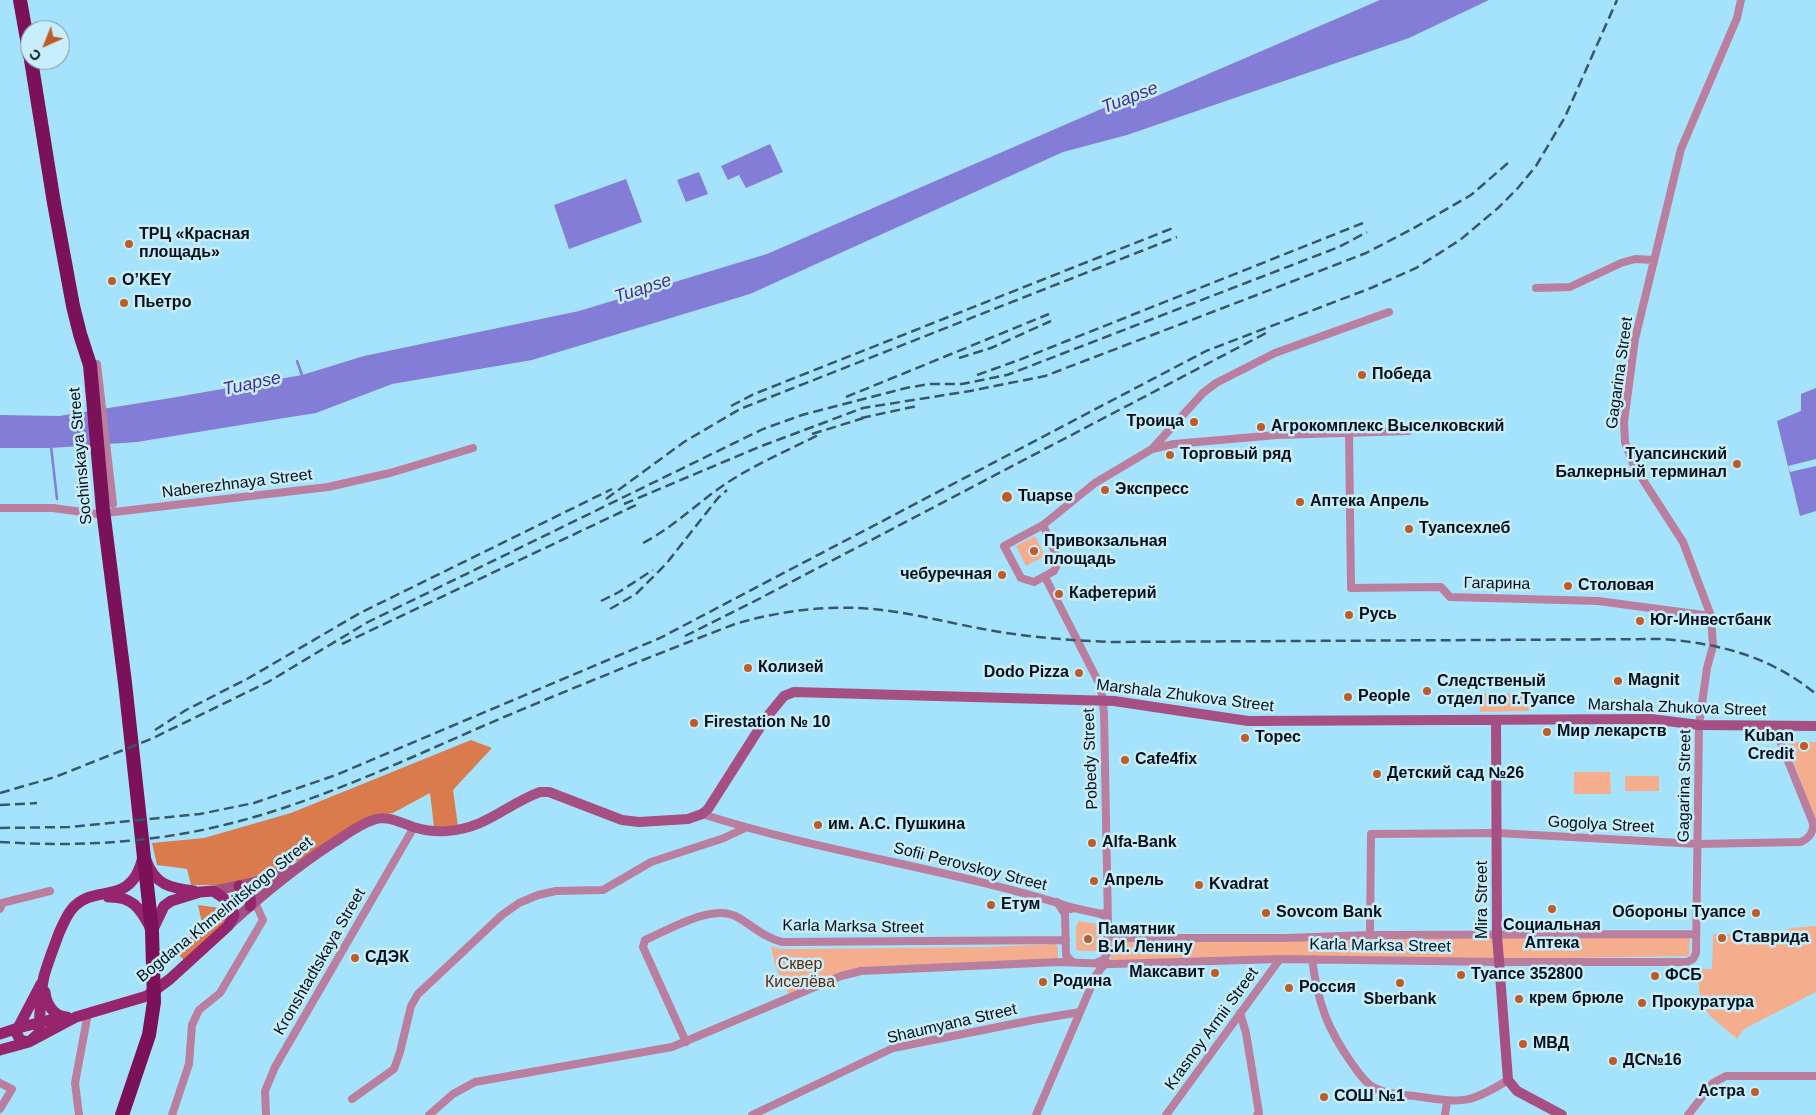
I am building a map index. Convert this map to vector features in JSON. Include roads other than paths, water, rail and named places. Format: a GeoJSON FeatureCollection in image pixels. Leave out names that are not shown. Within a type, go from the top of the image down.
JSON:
{"type":"FeatureCollection","features":[{"type":"Feature","properties":{"kind":"highway"},"geometry":{"type":"LineString","coordinates":[[20,0],[24,20]]}},
{"type":"Feature","properties":{"kind":"highway","name":"Sochinskaya Street"},"geometry":{"type":"LineString","coordinates":[[33,70],[73,306],[80,334],[94,365],[106,509],[152,931],[154,1002],[149,1035],[122,1115]]}},
{"type":"Feature","properties":{"kind":"main road","name":"Marshala Zhukova Street"},"geometry":{"type":"LineString","coordinates":[[702,814],[708,809],[766,718],[784,696],[794,692],[1103,700],[1248,721],[1651,719],[1699,725],[1816,726]]}},
{"type":"Feature","properties":{"kind":"main road","name":"Mira Street"},"geometry":{"type":"LineString","coordinates":[[1496,720],[1497,934],[1508,1080]]}},
{"type":"Feature","properties":{"kind":"main road","name":"Bogdana Khmelnitskogo Street"},"geometry":{"type":"LineString","coordinates":[[76,1017],[147,996],[170,979],[252,904],[302,864],[356,828],[374,819],[392,818],[414,827],[445,831],[464,829],[482,824],[540,792],[549,792],[622,820],[638,822],[688,819],[702,814]]}},
{"type":"Feature","properties":{"kind":"main road"},"geometry":{"type":"LineString","coordinates":[[144,853],[152,873],[167,886],[200,892]]}},
{"type":"Feature","properties":{"kind":"main road"},"geometry":{"type":"LineString","coordinates":[[29,1042],[20,1040],[16,1032],[45,973],[64,923],[72,909],[82,900],[118,892],[133,882],[141,867],[144,853]]}},
{"type":"Feature","properties":{"kind":"main road"},"geometry":{"type":"LineString","coordinates":[[152,931],[164,906],[179,897],[260,881],[302,864]]}},
{"type":"Feature","properties":{"kind":"main road"},"geometry":{"type":"LineString","coordinates":[[239,886],[246,889],[252,904]]}},
{"type":"Feature","properties":{"kind":"main road"},"geometry":{"type":"LineString","coordinates":[[213,891],[226,899],[233,911],[234,915],[228,926]]}},
{"type":"Feature","properties":{"kind":"main road"},"geometry":{"type":"LineString","coordinates":[[92,897],[118,897],[132,902],[144,914],[152,931]]}},
{"type":"Feature","properties":{"kind":"main road"},"geometry":{"type":"LineString","coordinates":[[45,973],[47,1004],[62,1017]]}},
{"type":"Feature","properties":{"kind":"main road"},"geometry":{"type":"LineString","coordinates":[[29,1042],[40,1033],[45,973]]}},
{"type":"Feature","properties":{"kind":"main road"},"geometry":{"type":"LineString","coordinates":[[0,1034],[62,1017],[76,1017]]}},
{"type":"Feature","properties":{"kind":"main road"},"geometry":{"type":"LineString","coordinates":[[0,1050],[29,1042],[76,1017]]}},
{"type":"Feature","properties":{"kind":"main road"},"geometry":{"type":"LineString","coordinates":[[1508,1080],[1517,1091],[1562,1115]]}},
{"type":"Feature","properties":{"kind":"street","name":"Gagarina Street"},"geometry":{"type":"LineString","coordinates":[[1696,953],[1699,725],[1712,646],[1712,616],[1682,542],[1634,466],[1626,442],[1624,422],[1636,339],[1681,149],[1737,18],[1741,0]]}},
{"type":"Feature","properties":{"kind":"street"},"geometry":{"type":"LineString","coordinates":[[1536,288],[1570,287],[1603,270],[1635,259],[1654,260]]}},
{"type":"Feature","properties":{"kind":"street"},"geometry":{"type":"LineString","coordinates":[[1043,525],[1059,561],[1054,571],[1045,578],[1034,582],[1021,578],[1004,546],[1043,525],[1095,483],[1152,449],[1203,393],[1216,383],[1275,353],[1389,312]]}},
{"type":"Feature","properties":{"kind":"street"},"geometry":{"type":"LineString","coordinates":[[1152,449],[1174,444],[1229,439],[1409,430]]}},
{"type":"Feature","properties":{"kind":"street","name":"Гагарина"},"geometry":{"type":"LineString","coordinates":[[1349,432],[1351,588],[1441,587],[1450,597],[1598,600],[1712,616]]}},
{"type":"Feature","properties":{"kind":"street","name":"Naberezhnaya Street"},"geometry":{"type":"LineString","coordinates":[[0,508],[53,508],[89,514],[106,509],[328,487],[390,473],[473,448]]}},
{"type":"Feature","properties":{"kind":"street","name":"Pobedy Street"},"geometry":{"type":"LineString","coordinates":[[1045,578],[1101,687],[1103,700],[1108,928]]}},
{"type":"Feature","properties":{"kind":"street","name":"Gogolya Street"},"geometry":{"type":"LineString","coordinates":[[1370,935],[1371,834],[1498,833],[1698,844],[1801,842],[1812,834],[1814,829],[1811,816],[1774,726]]}},
{"type":"Feature","properties":{"kind":"street","name":"Sofii Perovskoy Street"},"geometry":{"type":"LineString","coordinates":[[702,814],[745,828],[985,884],[1101,914]]}},
{"type":"Feature","properties":{"kind":"street","name":"Kronshtadtskaya Street"},"geometry":{"type":"LineString","coordinates":[[266,1115],[265,1091],[275,1068],[414,827]]}},
{"type":"Feature","properties":{"kind":"street"},"geometry":{"type":"LineString","coordinates":[[352,1099],[394,1069],[411,1006],[418,994],[502,916],[519,903],[538,894],[556,891],[603,890],[651,862],[724,838],[745,828]]}},
{"type":"Feature","properties":{"kind":"street"},"geometry":{"type":"LineString","coordinates":[[0,909],[2,903],[50,891]]}},
{"type":"Feature","properties":{"kind":"street","name":"Sofii Perovskoy Street"},"geometry":{"type":"LineString","coordinates":[[1056,902],[1063,910],[1065,920]]}},
{"type":"Feature","properties":{"kind":"street"},"geometry":{"type":"LineString","coordinates":[[172,1115],[189,1064],[192,1025],[199,1010],[220,993],[263,920],[252,904]]}},
{"type":"Feature","properties":{"kind":"street"},"geometry":{"type":"LineString","coordinates":[[1058,962],[1063,960],[1066,955],[1065,920],[1067,911],[1074,908]]}},
{"type":"Feature","properties":{"kind":"street"},"geometry":{"type":"LineString","coordinates":[[1036,1115],[1099,966],[1107,954],[1108,928],[1106,918],[1101,914],[1108,909]]}},
{"type":"Feature","properties":{"kind":"street","name":"Karla Marksa Street"},"geometry":{"type":"LineString","coordinates":[[686,1042],[643,947],[645,940],[704,914],[724,912],[733,914],[765,936],[782,942],[1066,940]]}},
{"type":"Feature","properties":{"kind":"street","name":"Karla Marksa Street"},"geometry":{"type":"LineString","coordinates":[[1108,928],[1116,938],[1696,934]]}},
{"type":"Feature","properties":{"kind":"street","name":"Karla Marksa Street"},"geometry":{"type":"LineString","coordinates":[[429,1115],[453,1094],[475,1082],[657,1050],[686,1042],[851,972],[1058,962],[1074,962],[1099,966],[1280,959],[1687,962],[1693,959],[1696,953]]}},
{"type":"Feature","properties":{"kind":"street"},"geometry":{"type":"LineString","coordinates":[[1066,955],[1074,962]]}},
{"type":"Feature","properties":{"kind":"street","name":"Krasnoy Armii Street"},"geometry":{"type":"LineString","coordinates":[[1166,1115],[1280,959]]}},
{"type":"Feature","properties":{"kind":"street"},"geometry":{"type":"LineString","coordinates":[[1312,959],[1318,995],[1329,1027],[1358,1072],[1372,1087],[1384,1091],[1447,1101],[1473,1099],[1508,1080]]}},
{"type":"Feature","properties":{"kind":"street","name":"Shaumyana Street"},"geometry":{"type":"LineString","coordinates":[[752,1115],[894,1048],[1080,1012]]}},
{"type":"Feature","properties":{"kind":"street"},"geometry":{"type":"LineString","coordinates":[[79,1115],[75,1084],[88,1013]]}},
{"type":"Feature","properties":{"kind":"street"},"geometry":{"type":"LineString","coordinates":[[1240,1013],[1246,1034],[1259,1114]]}},
{"type":"Feature","properties":{"kind":"street"},"geometry":{"type":"LineString","coordinates":[[1688,1115],[1713,1083],[1726,1076],[1816,1076]]}},
{"type":"Feature","properties":{"kind":"street"},"geometry":{"type":"LineString","coordinates":[[0,1083],[12,1089],[0,1109]]}},
{"type":"Feature","properties":{"kind":"street"},"geometry":{"type":"LineString","coordinates":[[1445,1115],[1447,1101]]}},
{"type":"Feature","properties":{"kind":"water"},"geometry":{"type":"Polygon","coordinates":[[[1380,0],[1489,0],[1409,38],[1127,135],[1063,152],[750,294],[532,360],[392,384],[316,413],[137,442],[51,448],[0,448],[0,415],[59,416],[302,375],[364,356],[579,311],[767,254],[1129,97],[1150,99],[1380,0]]]}},
{"type":"Feature","properties":{"kind":"water"},"geometry":{"type":"Polygon","coordinates":[[[770,144],[783,172],[746,188],[739,175],[728,180],[721,166],[770,144]]]}},
{"type":"Feature","properties":{"kind":"water"},"geometry":{"type":"Polygon","coordinates":[[[699,172],[708,194],[686,202],[677,180],[699,172]]]}},
{"type":"Feature","properties":{"kind":"water"},"geometry":{"type":"Polygon","coordinates":[[[626,179],[642,222],[569,249],[554,205],[626,179]]]}},
{"type":"Feature","properties":{"kind":"water"},"geometry":{"type":"Polygon","coordinates":[[[1816,388],[1816,511],[1800,516],[1777,421],[1801,411],[1801,394],[1816,388]]]}},
{"type":"Feature","properties":{"kind":"waterway"},"geometry":{"type":"LineString","coordinates":[[297,361],[302,375]]}},
{"type":"Feature","properties":{"kind":"waterway"},"geometry":{"type":"LineString","coordinates":[[51,446],[57,499]]}},
{"type":"Feature","properties":{"kind":"railway"},"geometry":{"type":"LineString","coordinates":[[0,828],[69,827],[200,814],[254,803],[336,775],[660,638],[1206,351],[1371,288],[1416,268],[1460,240],[1498,208],[1536,166],[1565,117],[1617,0]]}},
{"type":"Feature","properties":{"kind":"railway"},"geometry":{"type":"LineString","coordinates":[[624,504],[759,447],[863,408],[970,391],[1045,376],[1330,267],[1366,253],[1471,195],[1508,163]]}},
{"type":"Feature","properties":{"kind":"railway"},"geometry":{"type":"LineString","coordinates":[[977,375],[1363,223]]}},
{"type":"Feature","properties":{"kind":"railway"},"geometry":{"type":"LineString","coordinates":[[731,406],[754,394],[1173,228]]}},
{"type":"Feature","properties":{"kind":"railway"},"geometry":{"type":"LineString","coordinates":[[0,793],[55,777],[151,739],[268,682],[368,622],[763,429],[802,415],[906,388],[930,384],[962,384],[1007,375],[1339,247],[1367,232]]}},
{"type":"Feature","properties":{"kind":"railway"},"geometry":{"type":"LineString","coordinates":[[606,499],[684,442],[740,409],[1177,237]]}},
{"type":"Feature","properties":{"kind":"railway"},"geometry":{"type":"LineString","coordinates":[[846,397],[1049,314]]}},
{"type":"Feature","properties":{"kind":"railway"},"geometry":{"type":"LineString","coordinates":[[959,358],[991,348],[1051,321]]}},
{"type":"Feature","properties":{"kind":"railway"},"geometry":{"type":"LineString","coordinates":[[685,636],[1266,333]]}},
{"type":"Feature","properties":{"kind":"railway"},"geometry":{"type":"LineString","coordinates":[[861,418],[917,406]]}},
{"type":"Feature","properties":{"kind":"railway"},"geometry":{"type":"LineString","coordinates":[[812,434],[867,417]]}},
{"type":"Feature","properties":{"kind":"railway"},"geometry":{"type":"LineString","coordinates":[[643,543],[664,531],[733,479],[820,434]]}},
{"type":"Feature","properties":{"kind":"railway"},"geometry":{"type":"LineString","coordinates":[[155,730],[186,710],[247,679],[360,613],[612,489]]}},
{"type":"Feature","properties":{"kind":"railway"},"geometry":{"type":"LineString","coordinates":[[610,609],[636,594],[666,564],[718,498],[727,490]]}},
{"type":"Feature","properties":{"kind":"railway"},"geometry":{"type":"LineString","coordinates":[[342,644],[636,505]]}},
{"type":"Feature","properties":{"kind":"railway"},"geometry":{"type":"LineString","coordinates":[[601,601],[653,570]]}},
{"type":"Feature","properties":{"kind":"railway"},"geometry":{"type":"LineString","coordinates":[[0,842],[57,844],[115,842],[172,836],[228,824],[298,803],[333,790],[533,705],[735,624],[771,615],[826,608],[882,610],[1014,634],[1109,642],[1664,639],[1706,644],[1745,654],[1799,681],[1816,694]]}},
{"type":"Feature","properties":{"kind":"railway"},"geometry":{"type":"LineString","coordinates":[[0,805],[37,803]]}},
{"type":"Feature","properties":{"kind":"place","name":"ТРЦ «Красная площадь»"},"geometry":{"type":"Point","coordinates":[129,244]}},
{"type":"Feature","properties":{"kind":"place","name":"O’KEY"},"geometry":{"type":"Point","coordinates":[112,281]}},
{"type":"Feature","properties":{"kind":"place","name":"Пьетро"},"geometry":{"type":"Point","coordinates":[124,303]}},
{"type":"Feature","properties":{"kind":"place","name":"Победа"},"geometry":{"type":"Point","coordinates":[1362,375]}},
{"type":"Feature","properties":{"kind":"place","name":"Троица"},"geometry":{"type":"Point","coordinates":[1194,422]}},
{"type":"Feature","properties":{"kind":"place","name":"Агрокомплекс Выселковский"},"geometry":{"type":"Point","coordinates":[1261,427]}},
{"type":"Feature","properties":{"kind":"place","name":"Торговый ряд"},"geometry":{"type":"Point","coordinates":[1170,455]}},
{"type":"Feature","properties":{"kind":"place","name":"Туапсинский Балкерный терминал"},"geometry":{"type":"Point","coordinates":[1737,464]}},
{"type":"Feature","properties":{"kind":"place","name":"Экспресс"},"geometry":{"type":"Point","coordinates":[1105,490]}},
{"type":"Feature","properties":{"kind":"place","name":"Tuapse"},"geometry":{"type":"Point","coordinates":[1007,497]}},
{"type":"Feature","properties":{"kind":"place","name":"Аптека Апрель"},"geometry":{"type":"Point","coordinates":[1300,502]}},
{"type":"Feature","properties":{"kind":"place","name":"Туапсехлеб"},"geometry":{"type":"Point","coordinates":[1409,529]}},
{"type":"Feature","properties":{"kind":"place","name":"Привокзальная площадь"},"geometry":{"type":"Point","coordinates":[1034,551]}},
{"type":"Feature","properties":{"kind":"place","name":"чебуречная"},"geometry":{"type":"Point","coordinates":[1002,575]}},
{"type":"Feature","properties":{"kind":"place","name":"Столовая"},"geometry":{"type":"Point","coordinates":[1568,586]}},
{"type":"Feature","properties":{"kind":"place","name":"Кафетерий"},"geometry":{"type":"Point","coordinates":[1059,594]}},
{"type":"Feature","properties":{"kind":"place","name":"Русь"},"geometry":{"type":"Point","coordinates":[1349,615]}},
{"type":"Feature","properties":{"kind":"place","name":"Юг-Инвестбанк"},"geometry":{"type":"Point","coordinates":[1640,621]}},
{"type":"Feature","properties":{"kind":"place","name":"Колизей"},"geometry":{"type":"Point","coordinates":[748,668]}},
{"type":"Feature","properties":{"kind":"place","name":"Dodo Pizza"},"geometry":{"type":"Point","coordinates":[1079,673]}},
{"type":"Feature","properties":{"kind":"place","name":"Magnit"},"geometry":{"type":"Point","coordinates":[1618,681]}},
{"type":"Feature","properties":{"kind":"place","name":"Следственый отдел по г.Туапсе"},"geometry":{"type":"Point","coordinates":[1427,691]}},
{"type":"Feature","properties":{"kind":"place","name":"People"},"geometry":{"type":"Point","coordinates":[1348,697]}},
{"type":"Feature","properties":{"kind":"place","name":"Firestation № 10"},"geometry":{"type":"Point","coordinates":[694,723]}},
{"type":"Feature","properties":{"kind":"place","name":"Мир лекарств"},"geometry":{"type":"Point","coordinates":[1547,732]}},
{"type":"Feature","properties":{"kind":"place","name":"Торес"},"geometry":{"type":"Point","coordinates":[1245,738]}},
{"type":"Feature","properties":{"kind":"place","name":"Kuban Credit"},"geometry":{"type":"Point","coordinates":[1804,746]}},
{"type":"Feature","properties":{"kind":"place","name":"Cafe4fix"},"geometry":{"type":"Point","coordinates":[1125,760]}},
{"type":"Feature","properties":{"kind":"place","name":"Детский сад №26"},"geometry":{"type":"Point","coordinates":[1377,774]}},
{"type":"Feature","properties":{"kind":"place","name":"им. А.С. Пушкина"},"geometry":{"type":"Point","coordinates":[818,825]}},
{"type":"Feature","properties":{"kind":"place","name":"Alfa-Bank"},"geometry":{"type":"Point","coordinates":[1092,843]}},
{"type":"Feature","properties":{"kind":"place","name":"Апрель"},"geometry":{"type":"Point","coordinates":[1094,881]}},
{"type":"Feature","properties":{"kind":"place","name":"Kvadrat"},"geometry":{"type":"Point","coordinates":[1199,885]}},
{"type":"Feature","properties":{"kind":"place","name":"Етум"},"geometry":{"type":"Point","coordinates":[991,905]}},
{"type":"Feature","properties":{"kind":"place","name":"Социальная Аптека"},"geometry":{"type":"Point","coordinates":[1552,909]}},
{"type":"Feature","properties":{"kind":"place","name":"Sovcom Bank"},"geometry":{"type":"Point","coordinates":[1266,913]}},
{"type":"Feature","properties":{"kind":"place","name":"Обороны Туапсе"},"geometry":{"type":"Point","coordinates":[1756,913]}},
{"type":"Feature","properties":{"kind":"place","name":"Ставрида"},"geometry":{"type":"Point","coordinates":[1722,938]}},
{"type":"Feature","properties":{"kind":"place","name":"Памятник В.И. Ленину"},"geometry":{"type":"Point","coordinates":[1088,939]}},
{"type":"Feature","properties":{"kind":"place","name":"СДЭК"},"geometry":{"type":"Point","coordinates":[355,958]}},
{"type":"Feature","properties":{"kind":"place","name":"Максавит"},"geometry":{"type":"Point","coordinates":[1215,973]}},
{"type":"Feature","properties":{"kind":"place","name":"Туапсе 352800"},"geometry":{"type":"Point","coordinates":[1461,975]}},
{"type":"Feature","properties":{"kind":"place","name":"ФСБ"},"geometry":{"type":"Point","coordinates":[1655,976]}},
{"type":"Feature","properties":{"kind":"place","name":"Родина"},"geometry":{"type":"Point","coordinates":[1043,982]}},
{"type":"Feature","properties":{"kind":"place","name":"Sberbank"},"geometry":{"type":"Point","coordinates":[1400,983]}},
{"type":"Feature","properties":{"kind":"place","name":"Россия"},"geometry":{"type":"Point","coordinates":[1289,988]}},
{"type":"Feature","properties":{"kind":"place","name":"крем брюле"},"geometry":{"type":"Point","coordinates":[1519,999]}},
{"type":"Feature","properties":{"kind":"place","name":"Прокуратура"},"geometry":{"type":"Point","coordinates":[1642,1003]}},
{"type":"Feature","properties":{"kind":"place","name":"МВД"},"geometry":{"type":"Point","coordinates":[1523,1044]}},
{"type":"Feature","properties":{"kind":"place","name":"ДС№16"},"geometry":{"type":"Point","coordinates":[1613,1061]}},
{"type":"Feature","properties":{"kind":"place","name":"Астра"},"geometry":{"type":"Point","coordinates":[1755,1092]}},
{"type":"Feature","properties":{"kind":"place","name":"СОШ №1"},"geometry":{"type":"Point","coordinates":[1324,1097]}},
{"type":"Feature","properties":{"kind":"park label","name":"Сквер Киселёва"},"geometry":{"type":"Point","coordinates":[800,974]}}]}
